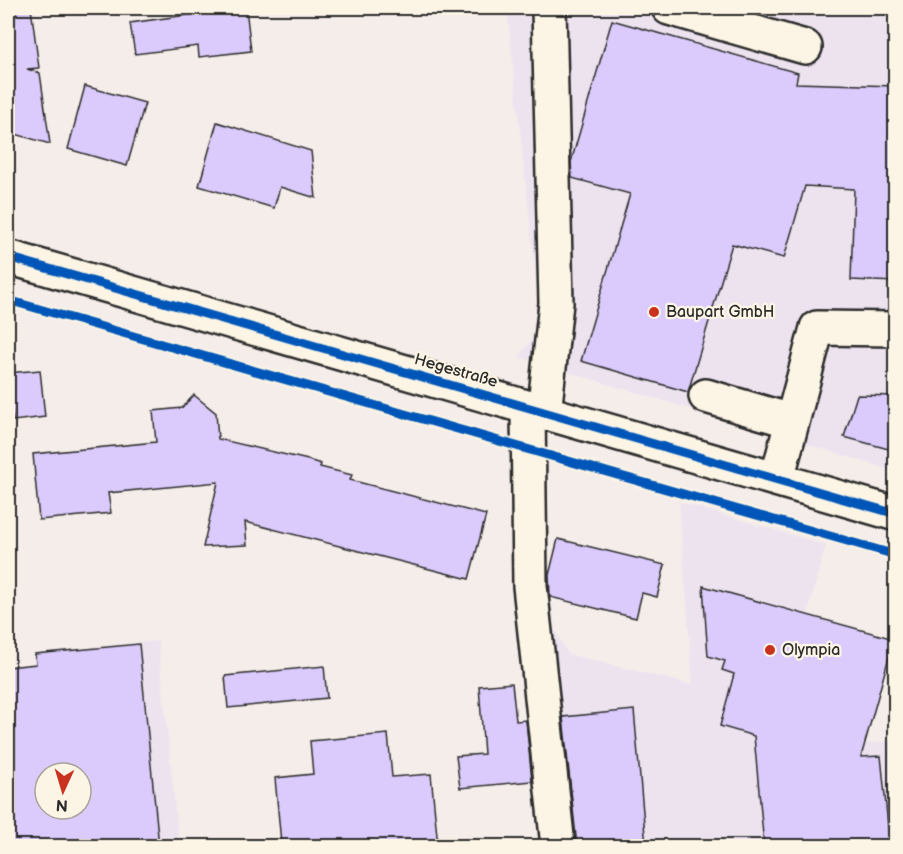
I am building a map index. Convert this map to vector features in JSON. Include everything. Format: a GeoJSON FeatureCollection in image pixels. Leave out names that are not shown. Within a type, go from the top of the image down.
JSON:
{"type":"FeatureCollection","features":[{"type":"Feature","properties":{"kind":"street"},"geometry":{"type":"LineString","coordinates":[[549,8],[556,303],[536,411],[530,586],[558,846]]}},
{"type":"Feature","properties":{"kind":"street"},"geometry":{"type":"LineString","coordinates":[[669,8],[805,47]]}},
{"type":"Feature","properties":{"kind":"street","name":"Hegestraße"},"geometry":{"type":"LineString","coordinates":[[8,257],[896,514]]}},
{"type":"Feature","properties":{"kind":"street"},"geometry":{"type":"LineString","coordinates":[[777,479],[817,328],[896,329]]}},
{"type":"Feature","properties":{"kind":"street"},"geometry":{"type":"LineString","coordinates":[[705,396],[791,421]]}},
{"type":"Feature","properties":{"kind":"shaded area"},"geometry":{"type":"Polygon","coordinates":[[[507,8],[895,8],[895,471],[519,357],[541,326],[507,8]]]}},
{"type":"Feature","properties":{"kind":"shaded area"},"geometry":{"type":"Polygon","coordinates":[[[679,502],[826,545],[777,726],[800,749],[895,741],[895,846],[546,846],[545,611],[568,654],[693,685],[679,502]]]}},
{"type":"Feature","properties":{"kind":"shaded area"},"geometry":{"type":"Polygon","coordinates":[[[158,641],[179,846],[8,846],[8,739],[40,736],[33,653],[158,641]]]}},
{"type":"Feature","properties":{"kind":"building"},"geometry":{"type":"Polygon","coordinates":[[[17,8],[31,8],[39,68],[27,69],[40,73],[50,144],[8,132],[8,45],[17,8]]]}},
{"type":"Feature","properties":{"kind":"building"},"geometry":{"type":"Polygon","coordinates":[[[193,8],[246,8],[251,51],[199,57],[198,46],[135,54],[130,23],[194,14],[193,8]]]}},
{"type":"Feature","properties":{"kind":"building"},"geometry":{"type":"Polygon","coordinates":[[[612,20],[798,73],[796,83],[896,86],[896,282],[851,280],[854,189],[805,186],[784,258],[732,244],[688,392],[581,361],[630,194],[572,178],[571,162],[612,20]]]}},
{"type":"Feature","properties":{"kind":"building"},"geometry":{"type":"Polygon","coordinates":[[[85,86],[145,103],[127,166],[68,149],[85,86]]]}},
{"type":"Feature","properties":{"kind":"building"},"geometry":{"type":"Polygon","coordinates":[[[217,122],[311,151],[316,198],[280,187],[274,208],[199,186],[217,122]]]}},
{"type":"Feature","properties":{"kind":"building"},"geometry":{"type":"Polygon","coordinates":[[[40,370],[45,417],[13,421],[8,373],[40,370]]]}},
{"type":"Feature","properties":{"kind":"building"},"geometry":{"type":"Polygon","coordinates":[[[194,395],[216,413],[218,439],[308,460],[321,464],[320,467],[352,475],[350,480],[486,515],[469,579],[245,522],[247,545],[203,547],[218,482],[108,493],[111,513],[39,520],[33,454],[156,442],[153,411],[182,408],[194,395]]]}},
{"type":"Feature","properties":{"kind":"building"},"geometry":{"type":"Polygon","coordinates":[[[857,395],[896,396],[896,451],[844,437],[857,395]]]}},
{"type":"Feature","properties":{"kind":"building"},"geometry":{"type":"Polygon","coordinates":[[[558,539],[665,565],[657,597],[642,593],[636,618],[550,597],[549,575],[558,539]]]}},
{"type":"Feature","properties":{"kind":"building"},"geometry":{"type":"Polygon","coordinates":[[[703,586],[894,639],[861,757],[881,756],[890,846],[764,846],[754,736],[720,726],[734,674],[722,670],[725,661],[708,656],[703,586]]]}},
{"type":"Feature","properties":{"kind":"building"},"geometry":{"type":"Polygon","coordinates":[[[139,644],[159,846],[8,846],[8,790],[14,789],[8,718],[8,667],[36,664],[35,654],[139,644]]]}},
{"type":"Feature","properties":{"kind":"building"},"geometry":{"type":"Polygon","coordinates":[[[324,666],[327,698],[228,708],[225,676],[324,666]]]}},
{"type":"Feature","properties":{"kind":"building"},"geometry":{"type":"Polygon","coordinates":[[[512,683],[516,721],[526,720],[532,781],[460,788],[456,756],[484,754],[479,686],[512,683]]]}},
{"type":"Feature","properties":{"kind":"building"},"geometry":{"type":"Polygon","coordinates":[[[634,710],[646,846],[577,846],[563,717],[634,710]]]}},
{"type":"Feature","properties":{"kind":"building"},"geometry":{"type":"Polygon","coordinates":[[[388,734],[392,777],[431,774],[438,846],[320,846],[320,839],[281,843],[275,778],[313,774],[310,741],[388,734]]]}},
{"type":"Feature","properties":{"kind":"cycle path"},"geometry":{"type":"LineString","coordinates":[[8,257],[896,514]]}},
{"type":"Feature","properties":{"kind":"cycle path"},"geometry":{"type":"LineString","coordinates":[[8,300],[896,555]]}},
{"type":"Feature","properties":{"kind":"place","name":"Baupart GmbH"},"geometry":{"type":"Point","coordinates":[654,312]}},
{"type":"Feature","properties":{"kind":"place","name":"Olympia"},"geometry":{"type":"Point","coordinates":[770,650]}}]}
